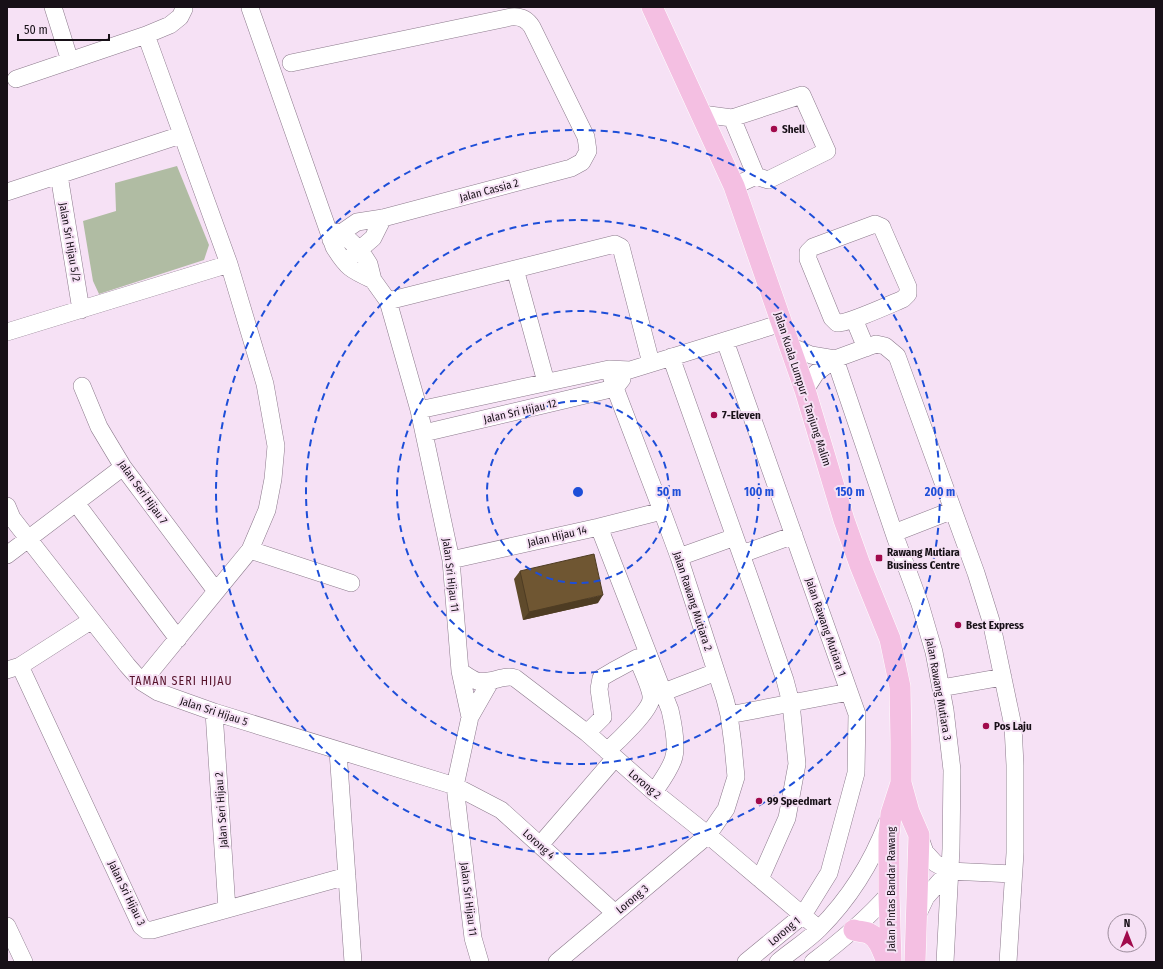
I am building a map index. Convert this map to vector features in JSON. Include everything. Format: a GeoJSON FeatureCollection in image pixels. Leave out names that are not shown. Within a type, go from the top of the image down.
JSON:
{"type":"FeatureCollection","features":[{"type":"Feature","properties":{"kind":"main road","name":"Jalan Kuala Lumpur - Tanjung Malim"},"geometry":{"type":"LineString","coordinates":[[652,7],[734,186],[805,390],[857,559],[890,639],[900,687],[902,742],[901,783]]}},
{"type":"Feature","properties":{"kind":"main road","name":"Jalan Pintas Bandar Rawang"},"geometry":{"type":"LineString","coordinates":[[901,783],[900,813],[919,835],[915,962]]}},
{"type":"Feature","properties":{"kind":"main road"},"geometry":{"type":"LineString","coordinates":[[889,894],[897,879],[900,864],[902,827],[900,813]]}},
{"type":"Feature","properties":{"kind":"main road","name":"Jalan Pintas Bandar Rawang"},"geometry":{"type":"LineString","coordinates":[[889,894],[892,962]]}},
{"type":"Feature","properties":{"kind":"main road"},"geometry":{"type":"LineString","coordinates":[[854,930],[869,933],[874,936],[878,941],[887,962]]}},
{"type":"Feature","properties":{"kind":"street"},"geometry":{"type":"LineString","coordinates":[[53,7],[70,61]]}},
{"type":"Feature","properties":{"kind":"street"},"geometry":{"type":"LineString","coordinates":[[16,79],[146,35],[170,25],[180,17],[184,9],[183,7]]}},
{"type":"Feature","properties":{"kind":"street"},"geometry":{"type":"LineString","coordinates":[[250,8],[333,234],[334,247],[343,262],[356,272],[373,280]]}},
{"type":"Feature","properties":{"kind":"street","name":"Jalan Cassia 2"},"geometry":{"type":"LineString","coordinates":[[291,63],[511,17],[521,18],[532,27],[586,137],[588,151],[582,162],[571,168],[382,218],[357,222],[333,234]]}},
{"type":"Feature","properties":{"kind":"street"},"geometry":{"type":"LineString","coordinates":[[142,682],[250,550],[266,510],[273,479],[276,446],[265,384],[229,264],[146,35]]}},
{"type":"Feature","properties":{"kind":"street"},"geometry":{"type":"LineString","coordinates":[[702,114],[732,118],[802,94],[826,151],[768,180],[756,176],[734,186]]}},
{"type":"Feature","properties":{"kind":"street"},"geometry":{"type":"LineString","coordinates":[[732,118],[756,176]]}},
{"type":"Feature","properties":{"kind":"street"},"geometry":{"type":"LineString","coordinates":[[7,192],[181,135]]}},
{"type":"Feature","properties":{"kind":"street","name":"Jalan Sri Hijau 5/2"},"geometry":{"type":"LineString","coordinates":[[58,175],[81,310]]}},
{"type":"Feature","properties":{"kind":"street"},"geometry":{"type":"LineString","coordinates":[[343,262],[374,238],[382,218]]}},
{"type":"Feature","properties":{"kind":"street"},"geometry":{"type":"LineString","coordinates":[[872,225],[878,225],[882,227],[905,280],[908,294],[903,299],[854,319],[840,323],[832,318],[808,259],[808,252],[813,247],[872,225]]}},
{"type":"Feature","properties":{"kind":"street"},"geometry":{"type":"LineString","coordinates":[[333,234],[347,238],[360,250],[369,264],[373,280]]}},
{"type":"Feature","properties":{"kind":"street"},"geometry":{"type":"LineString","coordinates":[[388,301],[615,244],[621,247],[650,363]]}},
{"type":"Feature","properties":{"kind":"street"},"geometry":{"type":"LineString","coordinates":[[7,332],[229,264]]}},
{"type":"Feature","properties":{"kind":"street"},"geometry":{"type":"LineString","coordinates":[[515,269],[546,382]]}},
{"type":"Feature","properties":{"kind":"street","name":"Jalan Sri Hijau 11"},"geometry":{"type":"LineString","coordinates":[[373,280],[388,301],[419,410],[451,560],[460,671],[470,717]]}},
{"type":"Feature","properties":{"kind":"street"},"geometry":{"type":"LineString","coordinates":[[854,319],[866,348]]}},
{"type":"Feature","properties":{"kind":"street"},"geometry":{"type":"LineString","coordinates":[[615,388],[630,370],[782,323]]}},
{"type":"Feature","properties":{"kind":"street","name":"Jalan Rawang Mutiara 1"},"geometry":{"type":"LineString","coordinates":[[725,341],[857,714],[856,773],[829,873],[803,915]]}},
{"type":"Feature","properties":{"kind":"street"},"geometry":{"type":"LineString","coordinates":[[805,390],[816,373],[835,359],[876,344],[885,346],[897,356],[976,573],[991,621],[1013,726],[1015,765],[1015,853],[1008,962]]}},
{"type":"Feature","properties":{"kind":"street"},"geometry":{"type":"LineString","coordinates":[[790,346],[811,355],[835,359]]}},
{"type":"Feature","properties":{"kind":"street"},"geometry":{"type":"LineString","coordinates":[[671,357],[742,554],[785,680],[790,703],[797,764],[787,818],[760,879]]}},
{"type":"Feature","properties":{"kind":"street","name":"Jalan Rawang Mutiara 3"},"geometry":{"type":"LineString","coordinates":[[835,359],[920,604],[934,652],[941,688],[952,770],[945,962]]}},
{"type":"Feature","properties":{"kind":"street","name":"Jalan Sri Hijau 12"},"geometry":{"type":"LineString","coordinates":[[419,410],[610,369],[630,370]]}},
{"type":"Feature","properties":{"kind":"street","name":"Jalan Rawang Mutiara 2"},"geometry":{"type":"LineString","coordinates":[[610,369],[615,388],[679,557],[729,715],[736,777],[726,809],[708,835]]}},
{"type":"Feature","properties":{"kind":"street","name":"Jalan Seri Hijau 7"},"geometry":{"type":"LineString","coordinates":[[82,386],[99,427],[123,467],[216,591]]}},
{"type":"Feature","properties":{"kind":"street","name":"Jalan Sri Hijau 12"},"geometry":{"type":"LineString","coordinates":[[424,433],[615,388]]}},
{"type":"Feature","properties":{"kind":"street"},"geometry":{"type":"LineString","coordinates":[[7,555],[123,467]]}},
{"type":"Feature","properties":{"kind":"street"},"geometry":{"type":"LineString","coordinates":[[76,503],[178,638]]}},
{"type":"Feature","properties":{"kind":"street","name":"Jalan Sri Hijau 5"},"geometry":{"type":"LineString","coordinates":[[7,506],[12,518],[142,682],[158,692],[214,712],[455,786]]}},
{"type":"Feature","properties":{"kind":"street"},"geometry":{"type":"LineString","coordinates":[[894,532],[953,510]]}},
{"type":"Feature","properties":{"kind":"street","name":"Jalan Hijau 14"},"geometry":{"type":"LineString","coordinates":[[451,560],[599,527],[662,511]]}},
{"type":"Feature","properties":{"kind":"street"},"geometry":{"type":"LineString","coordinates":[[599,527],[670,710],[675,737],[674,758],[654,792]]}},
{"type":"Feature","properties":{"kind":"street"},"geometry":{"type":"LineString","coordinates":[[742,554],[794,535]]}},
{"type":"Feature","properties":{"kind":"street"},"geometry":{"type":"LineString","coordinates":[[679,557],[735,536]]}},
{"type":"Feature","properties":{"kind":"street"},"geometry":{"type":"LineString","coordinates":[[250,550],[351,583]]}},
{"type":"Feature","properties":{"kind":"street"},"geometry":{"type":"LineString","coordinates":[[14,668],[92,620]]}},
{"type":"Feature","properties":{"kind":"street"},"geometry":{"type":"LineString","coordinates":[[540,845],[611,754],[626,732],[647,709],[651,699],[647,682],[638,658],[601,678],[599,689],[603,717],[626,732]]}},
{"type":"Feature","properties":{"kind":"street","name":"Jalan Sri Hijau 3"},"geometry":{"type":"LineString","coordinates":[[14,668],[143,928],[146,930],[152,930],[347,876]]}},
{"type":"Feature","properties":{"kind":"street","name":"Lorong 2"},"geometry":{"type":"LineString","coordinates":[[460,671],[470,678],[478,681],[490,682],[513,677],[587,733],[654,792],[708,835],[819,929]]}},
{"type":"Feature","properties":{"kind":"street"},"geometry":{"type":"LineString","coordinates":[[664,692],[716,672]]}},
{"type":"Feature","properties":{"kind":"street"},"geometry":{"type":"LineString","coordinates":[[941,688],[1003,677]]}},
{"type":"Feature","properties":{"kind":"street","name":"Jalan Sri Hijau 11"},"geometry":{"type":"LineString","coordinates":[[480,962],[473,938],[455,786],[470,717],[490,682]]}},
{"type":"Feature","properties":{"kind":"street"},"geometry":{"type":"LineString","coordinates":[[729,715],[849,692]]}},
{"type":"Feature","properties":{"kind":"street","name":"Jalan Seri Hijau 2"},"geometry":{"type":"LineString","coordinates":[[214,712],[227,909]]}},
{"type":"Feature","properties":{"kind":"street"},"geometry":{"type":"LineString","coordinates":[[587,733],[603,717]]}},
{"type":"Feature","properties":{"kind":"street"},"geometry":{"type":"LineString","coordinates":[[338,751],[353,962]]}},
{"type":"Feature","properties":{"kind":"street","name":"Lorong 4"},"geometry":{"type":"LineString","coordinates":[[455,786],[501,810],[615,913]]}},
{"type":"Feature","properties":{"kind":"street"},"geometry":{"type":"LineString","coordinates":[[778,962],[819,929],[851,892],[883,834],[900,813]]}},
{"type":"Feature","properties":{"kind":"street","name":"Lorong 3"},"geometry":{"type":"LineString","coordinates":[[557,962],[708,835]]}},
{"type":"Feature","properties":{"kind":"street"},"geometry":{"type":"LineString","coordinates":[[919,835],[925,852],[935,863],[949,871],[1013,874]]}},
{"type":"Feature","properties":{"kind":"street"},"geometry":{"type":"LineString","coordinates":[[917,917],[926,897],[949,871]]}},
{"type":"Feature","properties":{"kind":"street"},"geometry":{"type":"LineString","coordinates":[[815,961],[854,930],[876,910],[889,894]]}},
{"type":"Feature","properties":{"kind":"street","name":"Lorong 1"},"geometry":{"type":"LineString","coordinates":[[746,962],[803,915]]}},
{"type":"Feature","properties":{"kind":"street"},"geometry":{"type":"LineString","coordinates":[[7,926],[24,962]]}},
{"type":"Feature","properties":{"kind":"street"},"geometry":{"type":"LineString","coordinates":[[819,929],[854,930]]}},
{"type":"Feature","properties":{"kind":"street"},"geometry":{"type":"LineString","coordinates":[[815,961],[820,946],[819,929]]}},
{"type":"Feature","properties":{"kind":"green space"},"geometry":{"type":"Polygon","coordinates":[[[177,166],[209,245],[204,260],[99,294],[93,281],[83,221],[116,211],[115,183],[177,166]]]}},
{"type":"Feature","properties":{"kind":"building"},"geometry":{"type":"Polygon","coordinates":[[[594,554],[603,595],[529,612],[520,571],[594,554]]]}},
{"type":"Feature","properties":{"kind":"place","name":"Shell"},"geometry":{"type":"Point","coordinates":[774,129]}},
{"type":"Feature","properties":{"kind":"place","name":"7-Eleven"},"geometry":{"type":"Point","coordinates":[714,415]}},
{"type":"Feature","properties":{"kind":"place","name":"Rawang Mutiara Business Centre"},"geometry":{"type":"Point","coordinates":[879,558]}},
{"type":"Feature","properties":{"kind":"place","name":"Best Express"},"geometry":{"type":"Point","coordinates":[958,625]}},
{"type":"Feature","properties":{"kind":"place","name":"Pos Laju"},"geometry":{"type":"Point","coordinates":[986,726]}},
{"type":"Feature","properties":{"kind":"place","name":"99 Speedmart"},"geometry":{"type":"Point","coordinates":[759,801]}},
{"type":"Feature","properties":{"kind":"district","name":"TAMAN SERI HIJAU"},"geometry":{"type":"Point","coordinates":[181,681]}}]}
